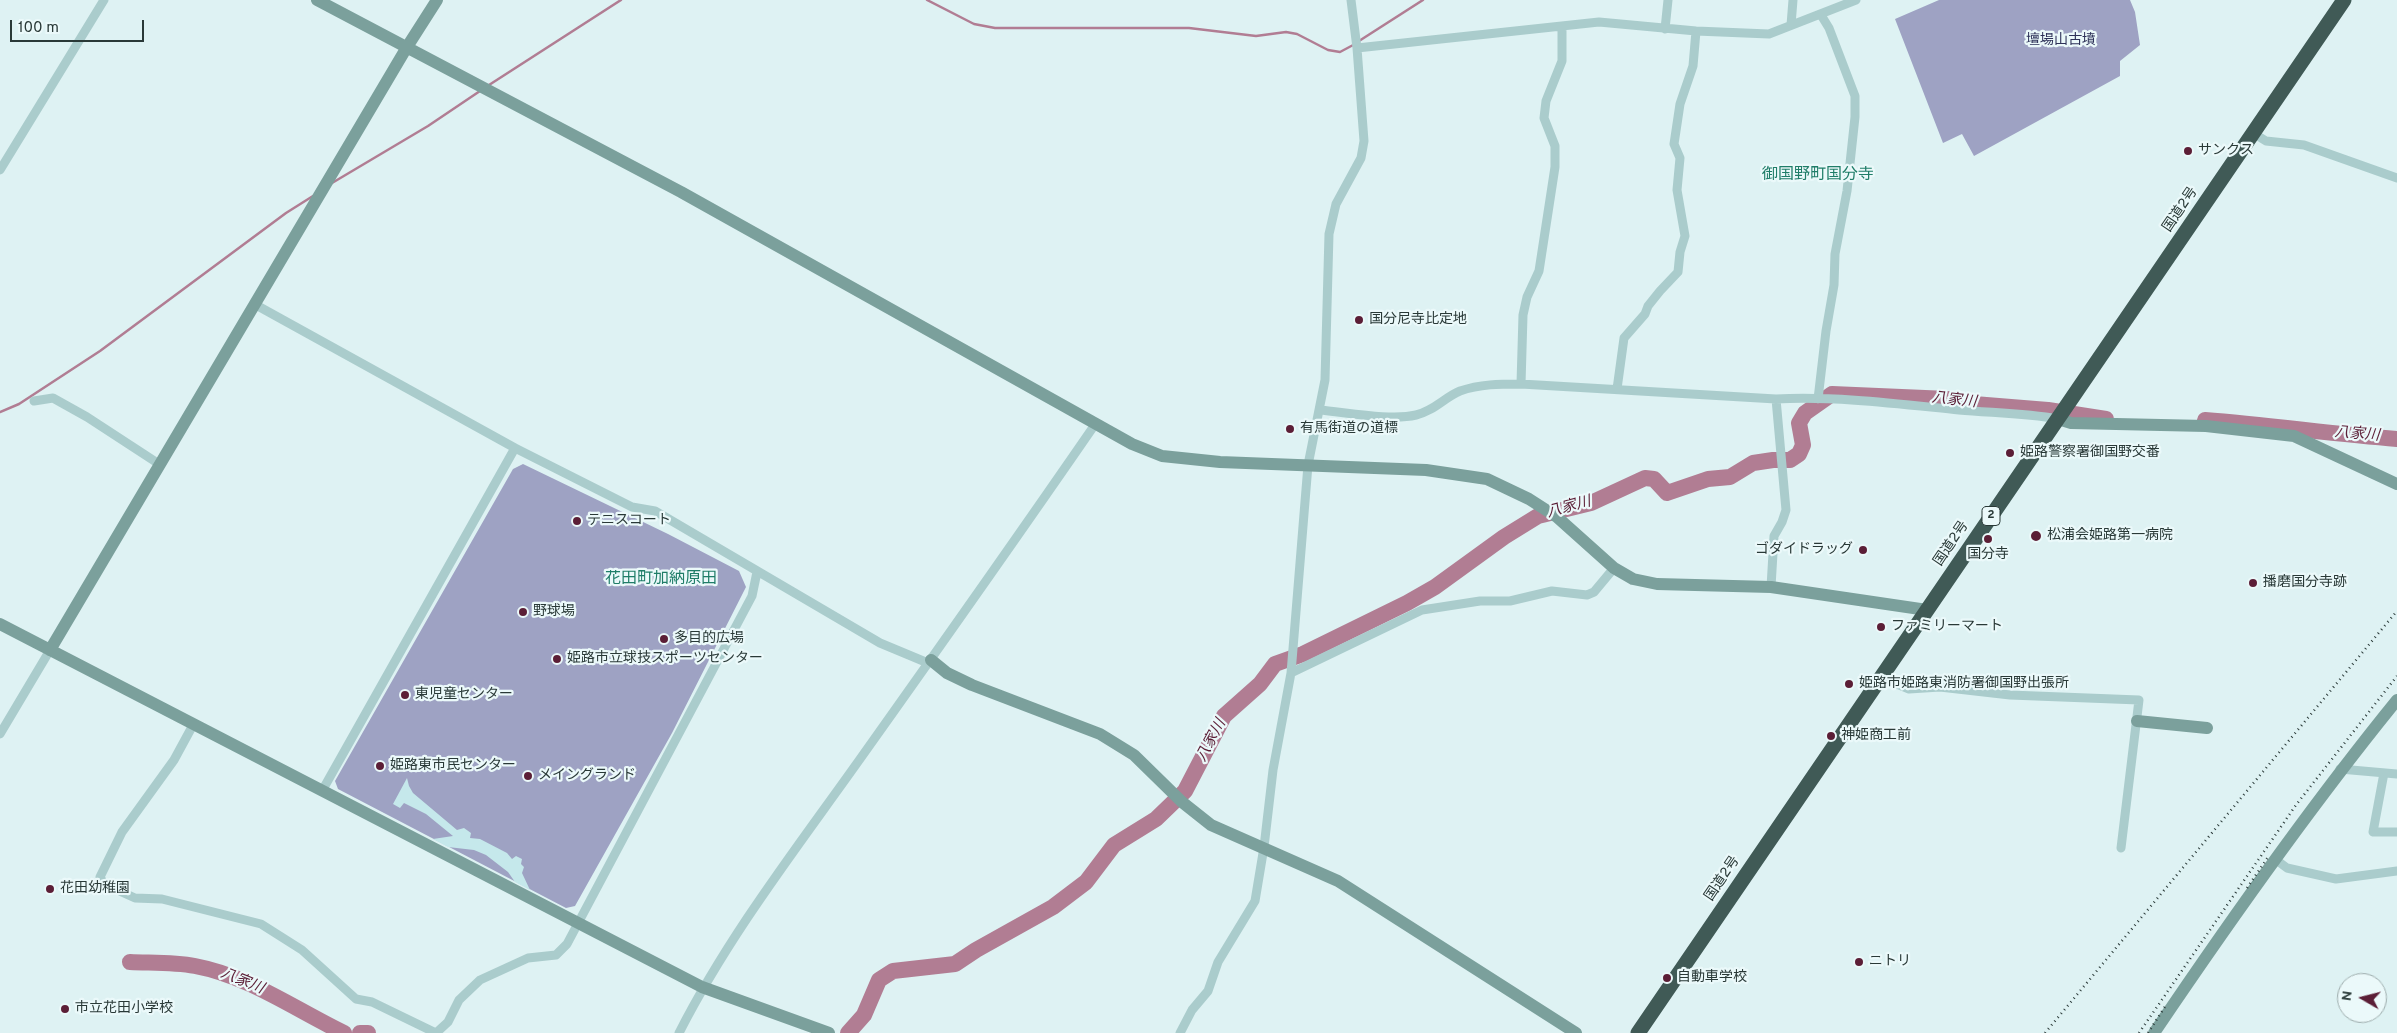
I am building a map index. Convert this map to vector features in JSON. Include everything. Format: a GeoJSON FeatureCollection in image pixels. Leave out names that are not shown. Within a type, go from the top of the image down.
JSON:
{"type":"FeatureCollection","features":[{"type":"Feature","properties":{"kind":"highway","name":"国道2号"},"geometry":{"type":"LineString","coordinates":[[1638,1033],[2344,0]]}},
{"type":"Feature","properties":{"kind":"street"},"geometry":{"type":"LineString","coordinates":[[0,170],[104,0]]}},
{"type":"Feature","properties":{"kind":"street"},"geometry":{"type":"LineString","coordinates":[[318,0],[681,192],[1132,444],[1162,456],[1220,462],[1426,470],[1487,479],[1529,499],[1557,517],[1614,568],[1633,579],[1657,584],[1771,587],[1927,610]]}},
{"type":"Feature","properties":{"kind":"street"},"geometry":{"type":"LineString","coordinates":[[0,734],[159,464],[256,305],[407,47],[437,0]]}},
{"type":"Feature","properties":{"kind":"street"},"geometry":{"type":"LineString","coordinates":[[1180,1033],[1192,1010],[1208,991],[1218,962],[1255,901],[1264,847],[1273,770],[1291,673],[1308,465],[1325,380],[1329,234],[1336,204],[1360,158],[1364,141],[1357,48],[1351,0]]}},
{"type":"Feature","properties":{"kind":"street"},"geometry":{"type":"LineString","coordinates":[[1665,29],[1668,0]]}},
{"type":"Feature","properties":{"kind":"street"},"geometry":{"type":"LineString","coordinates":[[1791,25],[1793,0]]}},
{"type":"Feature","properties":{"kind":"street"},"geometry":{"type":"LineString","coordinates":[[1357,48],[1599,22],[1665,29],[1769,34],[1856,0]]}},
{"type":"Feature","properties":{"kind":"street"},"geometry":{"type":"LineString","coordinates":[[1818,400],[1826,331],[1834,284],[1835,254],[1847,190],[1855,117],[1855,96],[1829,28],[1821,15]]}},
{"type":"Feature","properties":{"kind":"street"},"geometry":{"type":"LineString","coordinates":[[1521,384],[1523,315],[1527,297],[1539,271],[1555,167],[1555,146],[1544,118],[1546,101],[1562,61],[1562,26]]}},
{"type":"Feature","properties":{"kind":"street"},"geometry":{"type":"LineString","coordinates":[[1617,389],[1624,338],[1678,272],[1684,236],[1677,190],[1680,158],[1674,144],[1680,104],[1693,66],[1696,31]]}},
{"type":"Feature","properties":{"kind":"street"},"geometry":{"type":"LineString","coordinates":[[2253,133],[2266,140],[2304,145],[2397,178]]}},
{"type":"Feature","properties":{"kind":"street"},"geometry":{"type":"LineString","coordinates":[[256,305],[515,448],[632,507],[655,511],[880,643],[930,662],[972,685],[1100,734],[1134,755],[1182,802],[1211,825],[1338,881],[1576,1033]]}},
{"type":"Feature","properties":{"kind":"street"},"geometry":{"type":"LineString","coordinates":[[1319,410],[1397,416],[1416,415],[1440,405],[1458,392],[1486,384],[1521,384],[1818,400],[2038,415],[2071,423],[2206,426],[2294,436],[2397,484]]}},
{"type":"Feature","properties":{"kind":"street"},"geometry":{"type":"LineString","coordinates":[[34,402],[53,398],[87,416],[159,464]]}},
{"type":"Feature","properties":{"kind":"street"},"geometry":{"type":"LineString","coordinates":[[1771,587],[1774,536],[1786,510],[1776,399]]}},
{"type":"Feature","properties":{"kind":"street"},"geometry":{"type":"LineString","coordinates":[[679,1033],[702,988],[740,926],[930,662],[1096,423]]}},
{"type":"Feature","properties":{"kind":"street"},"geometry":{"type":"LineString","coordinates":[[322,791],[515,448]]}},
{"type":"Feature","properties":{"kind":"street"},"geometry":{"type":"LineString","coordinates":[[1291,673],[1422,610],[1480,601],[1510,601],[1552,591],[1587,595],[1594,592],[1614,568]]}},
{"type":"Feature","properties":{"kind":"street"},"geometry":{"type":"LineString","coordinates":[[193,724],[174,760],[122,832],[100,877],[104,884],[135,898],[162,899],[261,924],[302,950],[356,1000],[372,1002],[436,1033],[448,1022],[459,1000],[480,980],[528,958],[556,955],[567,944],[752,596],[757,572]]}},
{"type":"Feature","properties":{"kind":"street"},"geometry":{"type":"LineString","coordinates":[[0,624],[702,988],[829,1033]]}},
{"type":"Feature","properties":{"kind":"street"},"geometry":{"type":"LineString","coordinates":[[1880,677],[1909,689],[1940,687],[2010,694],[2139,700],[2121,848]]}},
{"type":"Feature","properties":{"kind":"street"},"geometry":{"type":"LineString","coordinates":[[2154,1033],[2275,859],[2340,770],[2397,700]]}},
{"type":"Feature","properties":{"kind":"street"},"geometry":{"type":"LineString","coordinates":[[2137,720],[2207,728]]}},
{"type":"Feature","properties":{"kind":"street"},"geometry":{"type":"LineString","coordinates":[[2340,770],[2397,774]]}},
{"type":"Feature","properties":{"kind":"street"},"geometry":{"type":"LineString","coordinates":[[2384,773],[2373,832],[2397,832]]}},
{"type":"Feature","properties":{"kind":"street"},"geometry":{"type":"LineString","coordinates":[[2275,859],[2287,868],[2336,879],[2397,871]]}},
{"type":"Feature","properties":{"kind":"green space","name":"壇場山古墳"},"geometry":{"type":"Polygon","coordinates":[[[1939,0],[2130,0],[2135,12],[2140,45],[2120,61],[2120,76],[1974,156],[1962,134],[1943,143],[1895,19],[1939,0]]]}},
{"type":"Feature","properties":{"kind":"green space","name":"姫路市立球技スポーツセンター"},"geometry":{"type":"Polygon","coordinates":[[[523,464],[668,534],[739,571],[746,587],[672,733],[575,906],[566,908],[338,789],[335,781],[513,469],[523,464]]]}},
{"type":"Feature","properties":{"kind":"shaded area"},"geometry":{"type":"Polygon","coordinates":[[[407,778],[413,793],[457,830],[464,828],[471,833],[470,838],[480,839],[507,853],[512,859],[516,856],[522,859],[521,864],[524,867],[522,873],[530,890],[515,882],[508,872],[486,855],[474,850],[448,847],[433,839],[453,836],[426,814],[404,803],[400,808],[393,804],[407,778]]]}},
{"type":"Feature","properties":{"kind":"waterway"},"geometry":{"type":"LineString","coordinates":[[489,85],[621,0]]}},
{"type":"Feature","properties":{"kind":"waterway"},"geometry":{"type":"LineString","coordinates":[[927,0],[974,24],[995,28],[1189,28],[1256,36],[1286,32],[1297,34],[1328,50],[1340,52],[1355,44]]}},
{"type":"Feature","properties":{"kind":"waterway"},"geometry":{"type":"LineString","coordinates":[[1359,41],[1423,0]]}},
{"type":"Feature","properties":{"kind":"waterway"},"geometry":{"type":"LineString","coordinates":[[332,183],[428,126],[480,91]]}},
{"type":"Feature","properties":{"kind":"waterway"},"geometry":{"type":"LineString","coordinates":[[0,412],[19,404],[100,351],[286,213],[313,196]]}},
{"type":"Feature","properties":{"kind":"waterway","name":"八家川"},"geometry":{"type":"LineString","coordinates":[[848,1033],[864,1015],[879,980],[893,971],[955,964],[976,950],[1053,907],[1086,882],[1114,845],[1156,819],[1185,791],[1224,716],[1260,684],[1275,664],[1303,654],[1407,603],[1435,587],[1504,537],[1538,516],[1591,503],[1645,478],[1654,479],[1667,493],[1708,479],[1730,477],[1753,463],[1790,460],[1799,454],[1803,445],[1799,423],[1805,413],[1832,394],[1948,399],[1974,404],[2048,410],[2106,419]]}},
{"type":"Feature","properties":{"kind":"waterway","name":"八家川"},"geometry":{"type":"LineString","coordinates":[[2205,420],[2397,439]]}},
{"type":"Feature","properties":{"kind":"waterway","name":"八家川"},"geometry":{"type":"LineString","coordinates":[[130,962],[195,966],[234,977],[344,1033]]}},
{"type":"Feature","properties":{"kind":"waterway","name":"八家川"},"geometry":{"type":"LineString","coordinates":[[360,1033],[368,1033]]}},
{"type":"Feature","properties":{"kind":"railway"},"geometry":{"type":"LineString","coordinates":[[2045,1033],[2397,611]]}},
{"type":"Feature","properties":{"kind":"railway"},"geometry":{"type":"LineString","coordinates":[[2139,1033],[2296,805],[2397,676]]}},
{"type":"Feature","properties":{"kind":"railway"},"geometry":{"type":"LineString","coordinates":[[2247,888],[2268,857]]}},
{"type":"Feature","properties":{"kind":"railway"},"geometry":{"type":"LineString","coordinates":[[2148,1033],[2166,1005]]}},
{"type":"Feature","properties":{"kind":"place","name":"サンクス"},"geometry":{"type":"Point","coordinates":[2188,151]}},
{"type":"Feature","properties":{"kind":"place","name":"国分尼寺比定地"},"geometry":{"type":"Point","coordinates":[1359,320]}},
{"type":"Feature","properties":{"kind":"place","name":"有馬街道の道標"},"geometry":{"type":"Point","coordinates":[1290,429]}},
{"type":"Feature","properties":{"kind":"place","name":"姫路警察署御国野交番"},"geometry":{"type":"Point","coordinates":[2010,453]}},
{"type":"Feature","properties":{"kind":"place","name":"テニスコート"},"geometry":{"type":"Point","coordinates":[577,521]}},
{"type":"Feature","properties":{"kind":"place","name":"松浦会姫路第一病院"},"geometry":{"type":"Point","coordinates":[2036,536]}},
{"type":"Feature","properties":{"kind":"place","name":"国分寺"},"geometry":{"type":"Point","coordinates":[1988,539]}},
{"type":"Feature","properties":{"kind":"place","name":"ゴダイドラッグ"},"geometry":{"type":"Point","coordinates":[1863,550]}},
{"type":"Feature","properties":{"kind":"place","name":"播磨国分寺跡"},"geometry":{"type":"Point","coordinates":[2253,583]}},
{"type":"Feature","properties":{"kind":"place","name":"野球場"},"geometry":{"type":"Point","coordinates":[523,612]}},
{"type":"Feature","properties":{"kind":"place","name":"ファミリーマート"},"geometry":{"type":"Point","coordinates":[1881,627]}},
{"type":"Feature","properties":{"kind":"place","name":"多目的広場"},"geometry":{"type":"Point","coordinates":[664,639]}},
{"type":"Feature","properties":{"kind":"place","name":"姫路市立球技スポーツセンター"},"geometry":{"type":"Point","coordinates":[557,659]}},
{"type":"Feature","properties":{"kind":"place","name":"姫路市姫路東消防署御国野出張所"},"geometry":{"type":"Point","coordinates":[1849,684]}},
{"type":"Feature","properties":{"kind":"place","name":"東児童センター"},"geometry":{"type":"Point","coordinates":[405,695]}},
{"type":"Feature","properties":{"kind":"place","name":"神姫商工前"},"geometry":{"type":"Point","coordinates":[1831,736]}},
{"type":"Feature","properties":{"kind":"place","name":"姫路東市民センター"},"geometry":{"type":"Point","coordinates":[380,766]}},
{"type":"Feature","properties":{"kind":"place","name":"メイングランド"},"geometry":{"type":"Point","coordinates":[528,776]}},
{"type":"Feature","properties":{"kind":"place","name":"花田幼稚園"},"geometry":{"type":"Point","coordinates":[50,889]}},
{"type":"Feature","properties":{"kind":"place","name":"ニトリ"},"geometry":{"type":"Point","coordinates":[1859,962]}},
{"type":"Feature","properties":{"kind":"place","name":"自動車学校"},"geometry":{"type":"Point","coordinates":[1667,978]}},
{"type":"Feature","properties":{"kind":"place","name":"市立花田小学校"},"geometry":{"type":"Point","coordinates":[65,1009]}},
{"type":"Feature","properties":{"kind":"district","name":"御国野町国分寺"},"geometry":{"type":"Point","coordinates":[1818,176]}},
{"type":"Feature","properties":{"kind":"district","name":"花田町加納原田"},"geometry":{"type":"Point","coordinates":[661,580]}}]}
